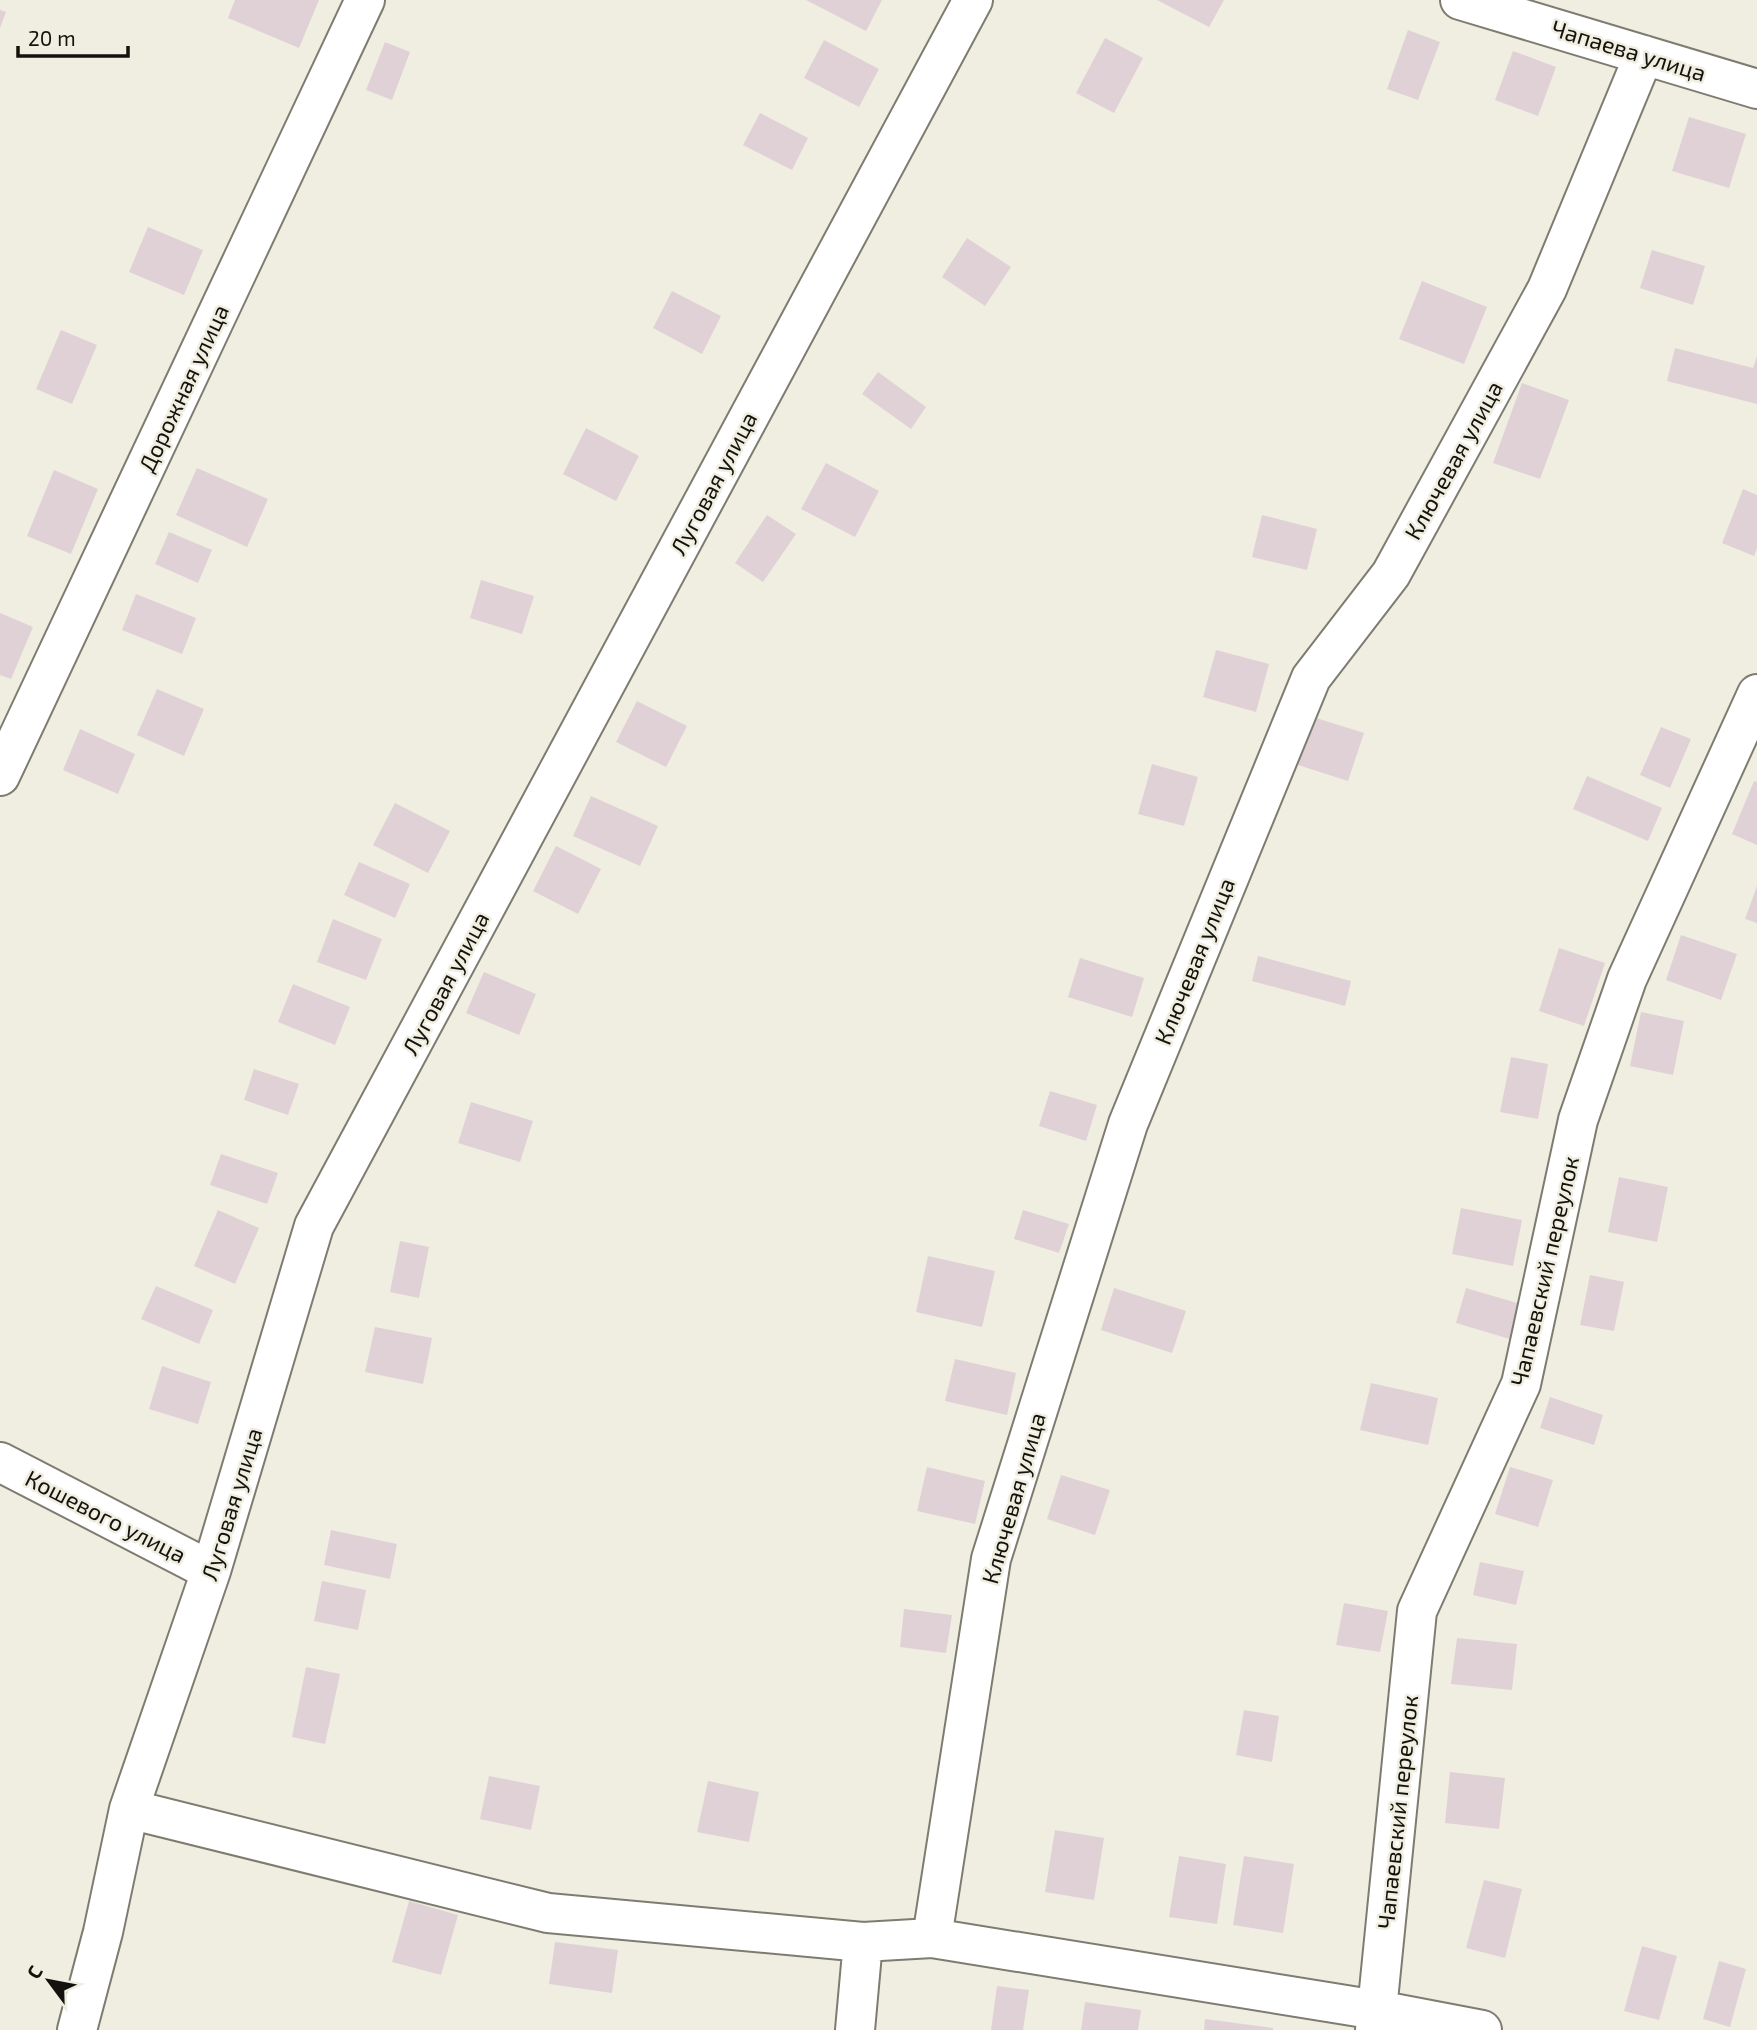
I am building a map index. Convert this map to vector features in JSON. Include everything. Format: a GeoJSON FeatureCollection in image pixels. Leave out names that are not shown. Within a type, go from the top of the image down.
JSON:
{"type":"FeatureCollection","features":[{"type":"Feature","properties":{"kind":"street","name":"Дорожная улица"},"geometry":{"type":"LineString","coordinates":[[0,776],[365,0]]}},
{"type":"Feature","properties":{"kind":"street","name":"Луговая улица"},"geometry":{"type":"LineString","coordinates":[[77,2030],[103,1932],[129,1809],[211,1571],[314,1226],[973,0]]}},
{"type":"Feature","properties":{"kind":"street","name":"Чапаева улица"},"geometry":{"type":"LineString","coordinates":[[1460,0],[1757,89]]}},
{"type":"Feature","properties":{"kind":"street","name":"Ключевая улица"},"geometry":{"type":"LineString","coordinates":[[932,1938],[991,1559],[1128,1124],[1311,678],[1391,574],[1547,289],[1644,55]]}},
{"type":"Feature","properties":{"kind":"street","name":"Чапаевский переулок"},"geometry":{"type":"LineString","coordinates":[[1376,2020],[1417,1611],[1521,1384],[1578,1120],[1627,979],[1757,694]]}},
{"type":"Feature","properties":{"kind":"street","name":"Кошевого улица"},"geometry":{"type":"LineString","coordinates":[[0,1462],[211,1571]]}},
{"type":"Feature","properties":{"kind":"street"},"geometry":{"type":"LineString","coordinates":[[129,1809],[548,1913],[863,1942],[932,1938],[1376,2020],[1482,2030]]}},
{"type":"Feature","properties":{"kind":"street"},"geometry":{"type":"LineString","coordinates":[[855,2030],[863,1942]]}},
{"type":"Feature","properties":{"kind":"building"},"geometry":{"type":"Polygon","coordinates":[[[235,0],[319,0],[299,48],[228,18],[235,0]]]}},
{"type":"Feature","properties":{"kind":"building"},"geometry":{"type":"Polygon","coordinates":[[[806,0],[882,0],[866,31],[806,0]]]}},
{"type":"Feature","properties":{"kind":"building"},"geometry":{"type":"Polygon","coordinates":[[[1157,0],[1224,0],[1209,27],[1157,0]]]}},
{"type":"Feature","properties":{"kind":"building"},"geometry":{"type":"Polygon","coordinates":[[[0,10],[6,12],[0,28],[0,10]]]}},
{"type":"Feature","properties":{"kind":"building"},"geometry":{"type":"Polygon","coordinates":[[[1408,30],[1440,42],[1418,100],[1387,89],[1408,30]]]}},
{"type":"Feature","properties":{"kind":"building"},"geometry":{"type":"Polygon","coordinates":[[[1105,38],[1143,58],[1114,113],[1076,93],[1105,38]]]}},
{"type":"Feature","properties":{"kind":"building"},"geometry":{"type":"Polygon","coordinates":[[[824,40],[879,69],[859,107],[804,78],[824,40]]]}},
{"type":"Feature","properties":{"kind":"building"},"geometry":{"type":"Polygon","coordinates":[[[385,42],[410,52],[392,100],[366,90],[385,42]]]}},
{"type":"Feature","properties":{"kind":"building"},"geometry":{"type":"Polygon","coordinates":[[[1513,51],[1556,67],[1538,116],[1495,100],[1513,51]]]}},
{"type":"Feature","properties":{"kind":"building"},"geometry":{"type":"Polygon","coordinates":[[[760,113],[808,138],[792,170],[743,145],[760,113]]]}},
{"type":"Feature","properties":{"kind":"building"},"geometry":{"type":"Polygon","coordinates":[[[1689,117],[1746,134],[1729,188],[1672,171],[1689,117]]]}},
{"type":"Feature","properties":{"kind":"building"},"geometry":{"type":"Polygon","coordinates":[[[148,227],[203,250],[184,295],[129,272],[148,227]]]}},
{"type":"Feature","properties":{"kind":"building"},"geometry":{"type":"Polygon","coordinates":[[[967,238],[1011,267],[985,306],[942,277],[967,238]]]}},
{"type":"Feature","properties":{"kind":"building"},"geometry":{"type":"Polygon","coordinates":[[[1652,250],[1705,266],[1693,305],[1640,288],[1652,250]]]}},
{"type":"Feature","properties":{"kind":"building"},"geometry":{"type":"Polygon","coordinates":[[[1422,281],[1487,307],[1464,364],[1399,339],[1422,281]]]}},
{"type":"Feature","properties":{"kind":"building"},"geometry":{"type":"Polygon","coordinates":[[[672,291],[721,316],[702,354],[653,328],[672,291]]]}},
{"type":"Feature","properties":{"kind":"building"},"geometry":{"type":"Polygon","coordinates":[[[61,330],[97,345],[72,404],[36,389],[61,330]]]}},
{"type":"Feature","properties":{"kind":"building"},"geometry":{"type":"Polygon","coordinates":[[[1675,348],[1753,368],[1757,356],[1757,404],[1667,381],[1675,348]]]}},
{"type":"Feature","properties":{"kind":"building"},"geometry":{"type":"Polygon","coordinates":[[[878,372],[926,407],[911,429],[862,394],[878,372]]]}},
{"type":"Feature","properties":{"kind":"building"},"geometry":{"type":"Polygon","coordinates":[[[1522,383],[1569,400],[1540,479],[1493,463],[1522,383]]]}},
{"type":"Feature","properties":{"kind":"building"},"geometry":{"type":"Polygon","coordinates":[[[586,428],[639,456],[616,501],[563,474],[586,428]]]}},
{"type":"Feature","properties":{"kind":"building"},"geometry":{"type":"Polygon","coordinates":[[[826,463],[879,491],[855,537],[801,509],[826,463]]]}},
{"type":"Feature","properties":{"kind":"building"},"geometry":{"type":"Polygon","coordinates":[[[197,468],[268,499],[247,547],[176,515],[197,468]]]}},
{"type":"Feature","properties":{"kind":"building"},"geometry":{"type":"Polygon","coordinates":[[[54,470],[98,489],[71,554],[27,536],[54,470]]]}},
{"type":"Feature","properties":{"kind":"building"},"geometry":{"type":"Polygon","coordinates":[[[1743,489],[1757,495],[1757,548],[1754,556],[1722,543],[1743,489]]]}},
{"type":"Feature","properties":{"kind":"building"},"geometry":{"type":"Polygon","coordinates":[[[767,515],[796,534],[763,582],[735,563],[767,515]]]}},
{"type":"Feature","properties":{"kind":"building"},"geometry":{"type":"Polygon","coordinates":[[[1262,515],[1317,529],[1307,570],[1252,557],[1262,515]]]}},
{"type":"Feature","properties":{"kind":"building"},"geometry":{"type":"Polygon","coordinates":[[[169,532],[212,550],[198,583],[155,564],[169,532]]]}},
{"type":"Feature","properties":{"kind":"building"},"geometry":{"type":"Polygon","coordinates":[[[481,580],[534,596],[522,634],[470,618],[481,580]]]}},
{"type":"Feature","properties":{"kind":"building"},"geometry":{"type":"Polygon","coordinates":[[[136,594],[196,618],[182,654],[122,630],[136,594]]]}},
{"type":"Feature","properties":{"kind":"building"},"geometry":{"type":"Polygon","coordinates":[[[0,613],[33,627],[11,679],[0,675],[0,613]]]}},
{"type":"Feature","properties":{"kind":"building"},"geometry":{"type":"Polygon","coordinates":[[[1216,650],[1269,664],[1256,712],[1203,697],[1216,650]]]}},
{"type":"Feature","properties":{"kind":"building"},"geometry":{"type":"Polygon","coordinates":[[[157,689],[204,709],[184,756],[137,735],[157,689]]]}},
{"type":"Feature","properties":{"kind":"building"},"geometry":{"type":"Polygon","coordinates":[[[637,701],[687,726],[666,767],[616,742],[637,701]]]}},
{"type":"Feature","properties":{"kind":"building"},"geometry":{"type":"Polygon","coordinates":[[[1313,717],[1364,733],[1348,781],[1298,765],[1313,717]]]}},
{"type":"Feature","properties":{"kind":"building"},"geometry":{"type":"Polygon","coordinates":[[[1661,727],[1691,739],[1670,788],[1640,775],[1661,727]]]}},
{"type":"Feature","properties":{"kind":"building"},"geometry":{"type":"Polygon","coordinates":[[[80,729],[135,754],[118,794],[63,770],[80,729]]]}},
{"type":"Feature","properties":{"kind":"building"},"geometry":{"type":"Polygon","coordinates":[[[1152,764],[1198,777],[1184,826],[1138,814],[1152,764]]]}},
{"type":"Feature","properties":{"kind":"building"},"geometry":{"type":"Polygon","coordinates":[[[1587,776],[1662,808],[1648,841],[1573,809],[1587,776]]]}},
{"type":"Feature","properties":{"kind":"building"},"geometry":{"type":"Polygon","coordinates":[[[1754,781],[1757,782],[1757,845],[1732,834],[1754,781]]]}},
{"type":"Feature","properties":{"kind":"building"},"geometry":{"type":"Polygon","coordinates":[[[591,796],[658,826],[640,866],[573,836],[591,796]]]}},
{"type":"Feature","properties":{"kind":"building"},"geometry":{"type":"Polygon","coordinates":[[[395,803],[450,831],[428,873],[373,845],[395,803]]]}},
{"type":"Feature","properties":{"kind":"building"},"geometry":{"type":"Polygon","coordinates":[[[556,846],[601,869],[578,914],[533,891],[556,846]]]}},
{"type":"Feature","properties":{"kind":"building"},"geometry":{"type":"Polygon","coordinates":[[[359,862],[410,884],[395,918],[344,895],[359,862]]]}},
{"type":"Feature","properties":{"kind":"building"},"geometry":{"type":"Polygon","coordinates":[[[1757,886],[1757,923],[1745,919],[1757,886]]]}},
{"type":"Feature","properties":{"kind":"building"},"geometry":{"type":"Polygon","coordinates":[[[333,919],[382,939],[366,980],[317,962],[333,919]]]}},
{"type":"Feature","properties":{"kind":"building"},"geometry":{"type":"Polygon","coordinates":[[[1681,935],[1737,954],[1721,1000],[1666,980],[1681,935]]]}},
{"type":"Feature","properties":{"kind":"building"},"geometry":{"type":"Polygon","coordinates":[[[1559,948],[1605,963],[1584,1026],[1539,1011],[1559,948]]]}},
{"type":"Feature","properties":{"kind":"building"},"geometry":{"type":"Polygon","coordinates":[[[1258,956],[1351,981],[1345,1006],[1252,981],[1258,956]]]}},
{"type":"Feature","properties":{"kind":"building"},"geometry":{"type":"Polygon","coordinates":[[[1080,958],[1144,978],[1132,1017],[1068,997],[1080,958]]]}},
{"type":"Feature","properties":{"kind":"building"},"geometry":{"type":"Polygon","coordinates":[[[484,972],[536,994],[519,1035],[466,1013],[484,972]]]}},
{"type":"Feature","properties":{"kind":"building"},"geometry":{"type":"Polygon","coordinates":[[[293,984],[350,1007],[335,1045],[278,1022],[293,984]]]}},
{"type":"Feature","properties":{"kind":"building"},"geometry":{"type":"Polygon","coordinates":[[[1641,1012],[1684,1021],[1673,1075],[1630,1066],[1641,1012]]]}},
{"type":"Feature","properties":{"kind":"building"},"geometry":{"type":"Polygon","coordinates":[[[1511,1057],[1548,1064],[1538,1119],[1500,1112],[1511,1057]]]}},
{"type":"Feature","properties":{"kind":"building"},"geometry":{"type":"Polygon","coordinates":[[[254,1069],[299,1084],[288,1115],[244,1100],[254,1069]]]}},
{"type":"Feature","properties":{"kind":"building"},"geometry":{"type":"Polygon","coordinates":[[[1050,1091],[1097,1105],[1086,1141],[1039,1126],[1050,1091]]]}},
{"type":"Feature","properties":{"kind":"building"},"geometry":{"type":"Polygon","coordinates":[[[471,1102],[533,1121],[520,1162],[458,1143],[471,1102]]]}},
{"type":"Feature","properties":{"kind":"building"},"geometry":{"type":"Polygon","coordinates":[[[221,1154],[278,1173],[267,1204],[210,1185],[221,1154]]]}},
{"type":"Feature","properties":{"kind":"building"},"geometry":{"type":"Polygon","coordinates":[[[1619,1177],[1668,1187],[1657,1242],[1608,1232],[1619,1177]]]}},
{"type":"Feature","properties":{"kind":"building"},"geometry":{"type":"Polygon","coordinates":[[[1461,1208],[1522,1220],[1513,1266],[1452,1254],[1461,1208]]]}},
{"type":"Feature","properties":{"kind":"building"},"geometry":{"type":"Polygon","coordinates":[[[218,1210],[259,1228],[235,1284],[194,1266],[218,1210]]]}},
{"type":"Feature","properties":{"kind":"building"},"geometry":{"type":"Polygon","coordinates":[[[1023,1210],[1069,1224],[1059,1253],[1014,1239],[1023,1210]]]}},
{"type":"Feature","properties":{"kind":"building"},"geometry":{"type":"Polygon","coordinates":[[[400,1241],[429,1247],[419,1298],[390,1292],[400,1241]]]}},
{"type":"Feature","properties":{"kind":"building"},"geometry":{"type":"Polygon","coordinates":[[[928,1256],[995,1271],[982,1327],[916,1312],[928,1256]]]}},
{"type":"Feature","properties":{"kind":"building"},"geometry":{"type":"Polygon","coordinates":[[[1590,1275],[1624,1282],[1614,1331],[1580,1325],[1590,1275]]]}},
{"type":"Feature","properties":{"kind":"building"},"geometry":{"type":"Polygon","coordinates":[[[156,1286],[213,1310],[199,1344],[141,1319],[156,1286]]]}},
{"type":"Feature","properties":{"kind":"building"},"geometry":{"type":"Polygon","coordinates":[[[1114,1288],[1186,1311],[1172,1353],[1101,1330],[1114,1288]]]}},
{"type":"Feature","properties":{"kind":"building"},"geometry":{"type":"Polygon","coordinates":[[[1466,1288],[1524,1305],[1513,1340],[1456,1323],[1466,1288]]]}},
{"type":"Feature","properties":{"kind":"building"},"geometry":{"type":"Polygon","coordinates":[[[375,1327],[432,1338],[423,1384],[365,1372],[375,1327]]]}},
{"type":"Feature","properties":{"kind":"building"},"geometry":{"type":"Polygon","coordinates":[[[955,1359],[1016,1373],[1007,1415],[945,1401],[955,1359]]]}},
{"type":"Feature","properties":{"kind":"building"},"geometry":{"type":"Polygon","coordinates":[[[162,1366],[211,1382],[198,1424],[149,1409],[162,1366]]]}},
{"type":"Feature","properties":{"kind":"building"},"geometry":{"type":"Polygon","coordinates":[[[1371,1383],[1438,1398],[1428,1445],[1360,1430],[1371,1383]]]}},
{"type":"Feature","properties":{"kind":"building"},"geometry":{"type":"Polygon","coordinates":[[[1550,1397],[1603,1415],[1594,1445],[1540,1428],[1550,1397]]]}},
{"type":"Feature","properties":{"kind":"building"},"geometry":{"type":"Polygon","coordinates":[[[927,1467],[985,1481],[975,1524],[917,1511],[927,1467]]]}},
{"type":"Feature","properties":{"kind":"building"},"geometry":{"type":"Polygon","coordinates":[[[1510,1467],[1553,1480],[1538,1527],[1495,1514],[1510,1467]]]}},
{"type":"Feature","properties":{"kind":"building"},"geometry":{"type":"Polygon","coordinates":[[[1061,1475],[1110,1490],[1095,1535],[1047,1519],[1061,1475]]]}},
{"type":"Feature","properties":{"kind":"building"},"geometry":{"type":"Polygon","coordinates":[[[331,1530],[397,1544],[390,1579],[324,1565],[331,1530]]]}},
{"type":"Feature","properties":{"kind":"building"},"geometry":{"type":"Polygon","coordinates":[[[1480,1562],[1524,1571],[1516,1605],[1473,1595],[1480,1562]]]}},
{"type":"Feature","properties":{"kind":"building"},"geometry":{"type":"Polygon","coordinates":[[[322,1581],[366,1590],[358,1630],[314,1621],[322,1581]]]}},
{"type":"Feature","properties":{"kind":"building"},"geometry":{"type":"Polygon","coordinates":[[[1344,1603],[1388,1611],[1380,1652],[1336,1645],[1344,1603]]]}},
{"type":"Feature","properties":{"kind":"building"},"geometry":{"type":"Polygon","coordinates":[[[904,1609],[952,1615],[946,1653],[900,1647],[904,1609]]]}},
{"type":"Feature","properties":{"kind":"building"},"geometry":{"type":"Polygon","coordinates":[[[1457,1638],[1517,1644],[1512,1690],[1451,1684],[1457,1638]]]}},
{"type":"Feature","properties":{"kind":"building"},"geometry":{"type":"Polygon","coordinates":[[[306,1667],[340,1674],[325,1744],[292,1737],[306,1667]]]}},
{"type":"Feature","properties":{"kind":"building"},"geometry":{"type":"Polygon","coordinates":[[[1244,1710],[1279,1716],[1272,1762],[1236,1755],[1244,1710]]]}},
{"type":"Feature","properties":{"kind":"building"},"geometry":{"type":"Polygon","coordinates":[[[1450,1772],[1505,1778],[1499,1829],[1445,1823],[1450,1772]]]}},
{"type":"Feature","properties":{"kind":"building"},"geometry":{"type":"Polygon","coordinates":[[[489,1776],[540,1786],[531,1830],[480,1819],[489,1776]]]}},
{"type":"Feature","properties":{"kind":"building"},"geometry":{"type":"Polygon","coordinates":[[[708,1781],[759,1792],[749,1842],[697,1832],[708,1781]]]}},
{"type":"Feature","properties":{"kind":"building"},"geometry":{"type":"Polygon","coordinates":[[[1055,1830],[1104,1838],[1094,1900],[1045,1892],[1055,1830]]]}},
{"type":"Feature","properties":{"kind":"building"},"geometry":{"type":"Polygon","coordinates":[[[1179,1856],[1226,1864],[1217,1924],[1169,1917],[1179,1856]]]}},
{"type":"Feature","properties":{"kind":"building"},"geometry":{"type":"Polygon","coordinates":[[[1244,1856],[1294,1864],[1283,1933],[1233,1925],[1244,1856]]]}},
{"type":"Feature","properties":{"kind":"building"},"geometry":{"type":"Polygon","coordinates":[[[1484,1880],[1522,1889],[1505,1958],[1466,1948],[1484,1880]]]}},
{"type":"Feature","properties":{"kind":"building"},"geometry":{"type":"Polygon","coordinates":[[[409,1901],[458,1915],[441,1975],[392,1962],[409,1901]]]}},
{"type":"Feature","properties":{"kind":"building"},"geometry":{"type":"Polygon","coordinates":[[[555,1942],[618,1950],[612,1993],[549,1984],[555,1942]]]}},
{"type":"Feature","properties":{"kind":"building"},"geometry":{"type":"Polygon","coordinates":[[[1642,1946],[1677,1956],[1659,2020],[1624,2011],[1642,1946]]]}},
{"type":"Feature","properties":{"kind":"building"},"geometry":{"type":"Polygon","coordinates":[[[1719,1961],[1746,1969],[1730,2027],[1703,2019],[1719,1961]]]}},
{"type":"Feature","properties":{"kind":"building"},"geometry":{"type":"Polygon","coordinates":[[[997,1986],[1029,1990],[1023,2030],[991,2030],[997,1986]]]}},
{"type":"Feature","properties":{"kind":"building"},"geometry":{"type":"Polygon","coordinates":[[[1085,2002],[1141,2010],[1138,2030],[1081,2030],[1085,2002]]]}},
{"type":"Feature","properties":{"kind":"building"},"geometry":{"type":"Polygon","coordinates":[[[1205,2019],[1273,2028],[1273,2030],[1204,2030],[1205,2019]]]}}]}
